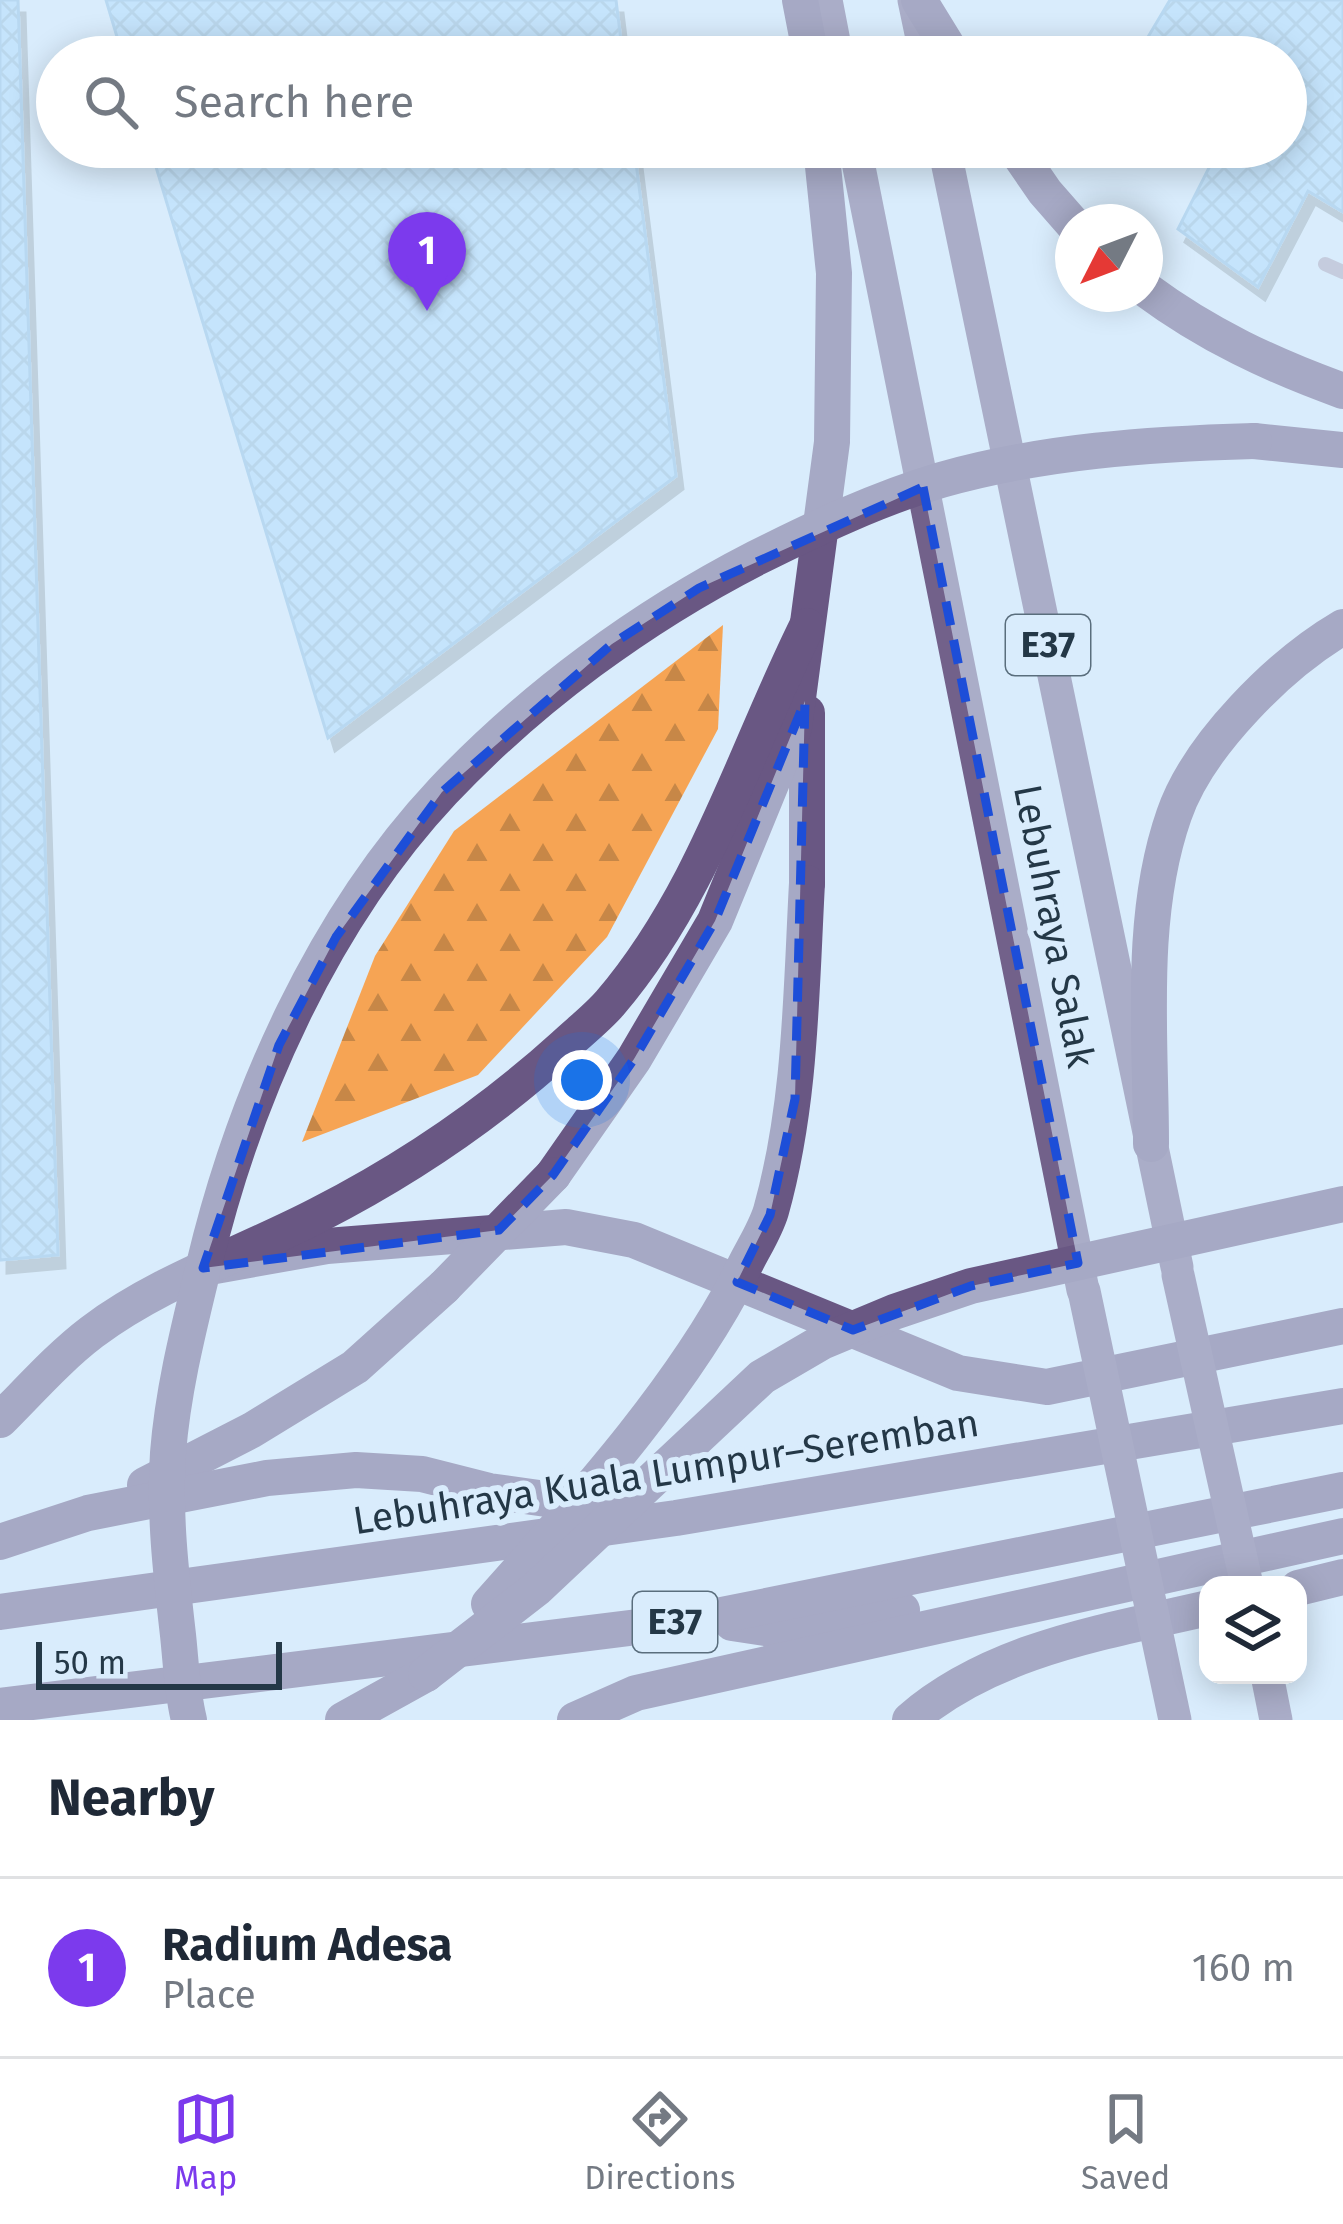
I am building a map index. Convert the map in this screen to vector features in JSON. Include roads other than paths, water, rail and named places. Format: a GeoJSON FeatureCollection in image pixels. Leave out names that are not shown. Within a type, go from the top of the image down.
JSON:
{"type":"FeatureCollection","features":[{"type":"Feature","properties":{"kind":"highway"},"geometry":{"type":"LineString","coordinates":[[800,0],[812,36]]}},
{"type":"Feature","properties":{"kind":"highway"},"geometry":{"type":"LineString","coordinates":[[821,36],[826,0]]}},
{"type":"Feature","properties":{"kind":"highway"},"geometry":{"type":"LineString","coordinates":[[916,0],[922,36]]}},
{"type":"Feature","properties":{"kind":"highway"},"geometry":{"type":"LineString","coordinates":[[916,0],[940,36]]}},
{"type":"Feature","properties":{"kind":"highway"},"geometry":{"type":"LineString","coordinates":[[88,1514],[252,1430],[355,1367],[444,1287],[553,1175],[634,1059],[716,920],[794,728],[832,442],[833,273],[822,168]]}},
{"type":"Feature","properties":{"kind":"highway"},"geometry":{"type":"LineString","coordinates":[[850,168],[879,263]]}},
{"type":"Feature","properties":{"kind":"highway","name":"Lebuhraya Salak"},"geometry":{"type":"LineString","coordinates":[[859,168],[1084,1292],[1175,1720]]}},
{"type":"Feature","properties":{"kind":"highway","name":"Lebuhraya Salak"},"geometry":{"type":"LineString","coordinates":[[948,168],[1245,1576]]}},
{"type":"Feature","properties":{"kind":"highway"},"geometry":{"type":"LineString","coordinates":[[1028,168],[1056,204]]}},
{"type":"Feature","properties":{"kind":"highway"},"geometry":{"type":"LineString","coordinates":[[1163,302],[1271,365],[1343,391]]}},
{"type":"Feature","properties":{"kind":"highway"},"geometry":{"type":"LineString","coordinates":[[189,1720],[167,1544],[169,1453],[181,1361],[220,1197],[279,1045],[336,937],[382,867],[442,792],[538,703],[612,644],[699,587],[828,522],[940,481],[1054,456],[1145,444],[1254,441],[1343,450]]}},
{"type":"Feature","properties":{"kind":"highway"},"geometry":{"type":"LineString","coordinates":[[426,1674],[556,1529],[674,1379],[722,1311],[770,1215],[795,1099],[807,884],[807,626]]}},
{"type":"Feature","properties":{"kind":"highway"},"geometry":{"type":"LineString","coordinates":[[0,1420],[92,1332],[204,1268],[318,1215],[440,1146],[518,1088],[609,1004],[662,932],[723,822],[758,730],[807,626]]}},
{"type":"Feature","properties":{"kind":"highway"},"geometry":{"type":"LineString","coordinates":[[1151,1144],[1150,991],[1156,890],[1174,812],[1210,751],[1252,698],[1306,649],[1343,627]]}},
{"type":"Feature","properties":{"kind":"highway"},"geometry":{"type":"LineString","coordinates":[[343,1720],[426,1674],[536,1589],[762,1377],[823,1342],[971,1286],[1343,1204]]}},
{"type":"Feature","properties":{"kind":"highway"},"geometry":{"type":"LineString","coordinates":[[204,1268],[429,1234],[566,1227],[634,1240],[958,1373],[1047,1388],[1343,1326]]}},
{"type":"Feature","properties":{"kind":"highway","name":"Lebuhraya Kuala Lumpur–Seremban"},"geometry":{"type":"LineString","coordinates":[[0,1612],[676,1518],[1343,1406]]}},
{"type":"Feature","properties":{"kind":"highway"},"geometry":{"type":"LineString","coordinates":[[0,1542],[88,1514],[267,1478],[356,1470],[422,1474],[489,1491],[676,1518]]}},
{"type":"Feature","properties":{"kind":"highway","name":"E37"},"geometry":{"type":"LineString","coordinates":[[0,1706],[702,1619],[1343,1490]]}},
{"type":"Feature","properties":{"kind":"highway"},"geometry":{"type":"LineString","coordinates":[[575,1720],[636,1693],[1343,1536]]}},
{"type":"Feature","properties":{"kind":"highway"},"geometry":{"type":"LineString","coordinates":[[1307,1586],[1343,1577]]}},
{"type":"Feature","properties":{"kind":"highway"},"geometry":{"type":"LineString","coordinates":[[702,1619],[786,1631],[932,1604],[1013,1609]]}},
{"type":"Feature","properties":{"kind":"highway"},"geometry":{"type":"LineString","coordinates":[[910,1720],[991,1668],[1076,1639],[1199,1610]]}},
{"type":"Feature","properties":{"kind":"lane"},"geometry":{"type":"LineString","coordinates":[[1325,264],[1343,272]]}},
{"type":"Feature","properties":{"kind":"place","name":"Radium Adesa"},"geometry":{"type":"Point","coordinates":[427,311]}}]}
